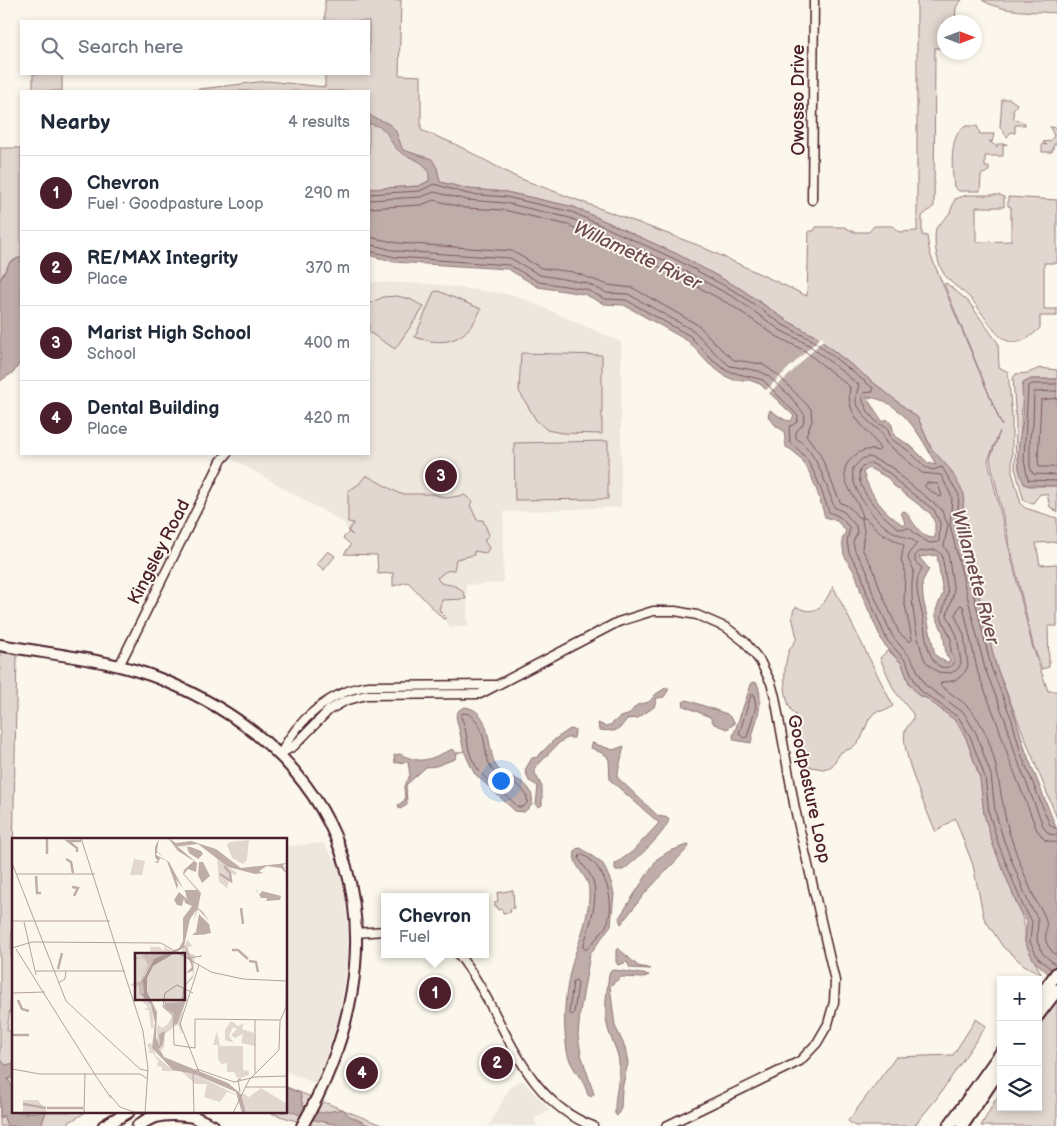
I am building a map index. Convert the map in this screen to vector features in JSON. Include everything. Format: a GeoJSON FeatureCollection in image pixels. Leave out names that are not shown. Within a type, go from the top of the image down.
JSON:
{"type":"FeatureCollection","features":[{"type":"Feature","properties":{"kind":"highway"},"geometry":{"type":"LineString","coordinates":[[1042,1000],[1057,973]]}},
{"type":"Feature","properties":{"kind":"highway"},"geometry":{"type":"LineString","coordinates":[[1042,1000],[1057,990]]}},
{"type":"Feature","properties":{"kind":"highway"},"geometry":{"type":"LineString","coordinates":[[949,1126],[997,1059]]}},
{"type":"Feature","properties":{"kind":"highway"},"geometry":{"type":"LineString","coordinates":[[957,1126],[997,1072]]}},
{"type":"Feature","properties":{"kind":"highway"},"geometry":{"type":"LineString","coordinates":[[962,1126],[997,1073]]}},
{"type":"Feature","properties":{"kind":"highway"},"geometry":{"type":"LineString","coordinates":[[104,1126],[125,1114]]}},
{"type":"Feature","properties":{"kind":"highway"},"geometry":{"type":"LineString","coordinates":[[138,1126],[147,1119],[163,1114],[187,1114],[213,1126]]}},
{"type":"Feature","properties":{"kind":"main road"},"geometry":{"type":"LineString","coordinates":[[0,645],[119,666],[162,680],[209,702],[238,721],[280,754],[302,779],[319,803],[337,839],[350,885],[355,933],[353,975],[342,1032],[317,1098],[302,1126]]}},
{"type":"Feature","properties":{"kind":"street","name":"Owosso Drive"},"geometry":{"type":"LineString","coordinates":[[812,200],[814,0]]}},
{"type":"Feature","properties":{"kind":"street","name":"Kingsley Road"},"geometry":{"type":"LineString","coordinates":[[119,666],[221,461],[226,455]]}},
{"type":"Feature","properties":{"kind":"street","name":"Goodpasture Loop"},"geometry":{"type":"LineString","coordinates":[[280,754],[294,746],[329,710],[350,698],[375,695],[480,694],[623,619],[647,612],[670,610],[703,616],[728,628],[751,649],[771,683],[795,809],[834,970],[836,994],[833,1009],[825,1030],[817,1043],[795,1064],[666,1126]]}},
{"type":"Feature","properties":{"kind":"street"},"geometry":{"type":"LineString","coordinates":[[355,933],[381,931]]}},
{"type":"Feature","properties":{"kind":"street"},"geometry":{"type":"LineString","coordinates":[[460,958],[536,1084],[562,1112],[593,1126]]}},
{"type":"Feature","properties":{"kind":"shaded area"},"geometry":{"type":"Polygon","coordinates":[[[325,0],[401,0],[399,75],[421,76],[421,130],[455,144],[516,177],[700,246],[807,296],[809,231],[814,231],[816,227],[844,227],[854,232],[869,232],[874,226],[892,226],[899,232],[917,231],[917,0],[962,0],[956,7],[955,15],[937,15],[934,206],[922,216],[922,235],[927,236],[930,254],[1002,426],[944,284],[946,283],[968,301],[998,343],[999,367],[1008,372],[1012,417],[1012,472],[1021,504],[1025,508],[1057,518],[1057,542],[1036,543],[1040,565],[1057,564],[1057,626],[1048,626],[1049,667],[1042,669],[1033,645],[990,459],[1000,431],[988,460],[1032,645],[1048,691],[1057,691],[1057,818],[996,666],[962,524],[964,494],[931,448],[918,418],[815,336],[786,320],[741,289],[677,254],[574,207],[506,192],[469,189],[440,182],[437,168],[422,161],[430,174],[429,181],[419,186],[370,189],[370,90],[191,90],[267,81],[325,87],[325,75],[370,75],[370,20],[325,20],[325,0]]]}},
{"type":"Feature","properties":{"kind":"shaded area"},"geometry":{"type":"Polygon","coordinates":[[[982,0],[1057,0],[1057,13],[1009,9],[982,0]]]}},
{"type":"Feature","properties":{"kind":"shaded area"},"geometry":{"type":"Polygon","coordinates":[[[33,75],[62,75],[62,90],[33,90],[33,75]]]}},
{"type":"Feature","properties":{"kind":"shaded area"},"geometry":{"type":"Polygon","coordinates":[[[1002,99],[1010,99],[1017,104],[1013,110],[1014,119],[1025,123],[1025,125],[1015,125],[1015,133],[1011,132],[1007,137],[1000,127],[1002,99]]]}},
{"type":"Feature","properties":{"kind":"shaded area"},"geometry":{"type":"Polygon","coordinates":[[[967,126],[977,126],[980,134],[994,134],[992,142],[989,141],[997,147],[997,144],[1007,144],[1003,145],[1003,156],[985,156],[985,167],[989,167],[989,171],[981,175],[980,191],[959,191],[954,187],[952,162],[954,144],[961,129],[967,126]]]}},
{"type":"Feature","properties":{"kind":"shaded area"},"geometry":{"type":"Polygon","coordinates":[[[1050,127],[1057,128],[1057,144],[1054,144],[1052,152],[1042,152],[1042,144],[1047,145],[1043,142],[1050,141],[1054,136],[1050,127]]]}},
{"type":"Feature","properties":{"kind":"shaded area"},"geometry":{"type":"Polygon","coordinates":[[[0,148],[20,148],[20,257],[10,262],[0,280],[0,148]]]}},
{"type":"Feature","properties":{"kind":"shaded area"},"geometry":{"type":"Polygon","coordinates":[[[967,195],[1000,195],[1004,197],[1004,207],[976,207],[976,242],[1011,241],[1011,207],[1008,206],[1008,197],[1057,200],[1057,263],[1044,263],[1044,309],[1057,309],[1057,316],[1040,316],[1040,328],[1028,338],[1017,342],[1008,341],[1000,336],[971,299],[951,282],[941,268],[936,248],[936,228],[950,213],[955,199],[967,195]]]}},
{"type":"Feature","properties":{"kind":"shaded area"},"geometry":{"type":"Polygon","coordinates":[[[370,282],[431,284],[515,295],[621,342],[621,507],[504,512],[503,583],[466,585],[468,626],[451,628],[355,523],[348,531],[344,523],[226,455],[370,455],[370,282]]]}},
{"type":"Feature","properties":{"kind":"shaded area"},"geometry":{"type":"Polygon","coordinates":[[[438,291],[481,309],[469,328],[455,339],[437,342],[415,337],[434,292],[438,291]]]}},
{"type":"Feature","properties":{"kind":"shaded area"},"geometry":{"type":"Polygon","coordinates":[[[397,296],[410,299],[424,307],[395,349],[370,333],[370,304],[383,297],[397,296]]]}},
{"type":"Feature","properties":{"kind":"shaded area"},"geometry":{"type":"Polygon","coordinates":[[[521,353],[602,355],[602,434],[562,433],[547,430],[536,420],[519,391],[521,353]]]}},
{"type":"Feature","properties":{"kind":"shaded area"},"geometry":{"type":"Polygon","coordinates":[[[1040,368],[1057,370],[1057,379],[1031,379],[1023,383],[1019,468],[1028,486],[1057,486],[1057,512],[1050,507],[1047,494],[1040,494],[1033,503],[1024,501],[1015,468],[1016,423],[1013,378],[1016,374],[1028,373],[1040,368]]]}},
{"type":"Feature","properties":{"kind":"shaded area"},"geometry":{"type":"Polygon","coordinates":[[[608,441],[608,499],[515,500],[514,443],[608,441]]]}},
{"type":"Feature","properties":{"kind":"shaded area"},"geometry":{"type":"Polygon","coordinates":[[[366,475],[400,494],[434,494],[446,498],[464,495],[473,501],[470,505],[477,520],[483,520],[489,535],[484,540],[489,548],[486,553],[474,551],[474,555],[456,559],[454,570],[446,571],[437,578],[441,583],[460,589],[466,599],[442,600],[439,610],[447,618],[443,619],[408,582],[393,586],[393,573],[378,574],[377,555],[344,554],[351,545],[343,538],[349,532],[353,535],[348,531],[354,523],[348,522],[348,491],[359,484],[366,475]]]}},
{"type":"Feature","properties":{"kind":"shaded area"},"geometry":{"type":"Polygon","coordinates":[[[328,551],[335,556],[324,570],[317,564],[328,551]]]}},
{"type":"Feature","properties":{"kind":"shaded area"},"geometry":{"type":"Polygon","coordinates":[[[833,586],[893,706],[887,710],[875,712],[869,719],[861,739],[852,748],[841,752],[831,767],[823,769],[801,765],[795,714],[788,702],[785,672],[788,654],[797,638],[792,616],[794,609],[797,607],[810,611],[815,610],[827,598],[833,586]]]}},
{"type":"Feature","properties":{"kind":"shaded area"},"geometry":{"type":"Polygon","coordinates":[[[888,650],[902,664],[909,683],[918,695],[926,698],[956,721],[966,738],[980,778],[984,814],[993,845],[1020,911],[1025,927],[1025,942],[1041,974],[1024,965],[1003,947],[984,918],[973,865],[955,818],[936,832],[915,782],[906,752],[905,731],[913,719],[913,714],[894,690],[880,658],[888,650]]]}},
{"type":"Feature","properties":{"kind":"shaded area"},"geometry":{"type":"Polygon","coordinates":[[[0,652],[17,655],[10,1009],[7,1030],[12,1032],[12,1114],[83,1114],[63,1126],[0,1126],[0,652]]]}},
{"type":"Feature","properties":{"kind":"shaded area"},"geometry":{"type":"Polygon","coordinates":[[[323,843],[338,865],[346,899],[349,952],[338,1021],[317,1084],[288,1073],[288,846],[323,843]]]}},
{"type":"Feature","properties":{"kind":"shaded area"},"geometry":{"type":"Polygon","coordinates":[[[513,890],[514,908],[510,909],[511,912],[503,913],[502,909],[498,910],[497,906],[495,906],[495,902],[498,901],[497,893],[513,890]]]}},
{"type":"Feature","properties":{"kind":"shaded area"},"geometry":{"type":"Polygon","coordinates":[[[1057,1000],[1057,1126],[981,1126],[997,1097],[997,1111],[1042,1111],[1042,1022],[1057,1000]]]}},
{"type":"Feature","properties":{"kind":"shaded area"},"geometry":{"type":"Polygon","coordinates":[[[976,1019],[986,1026],[937,1098],[914,1126],[855,1126],[848,1121],[896,1057],[953,1055],[976,1019]]]}},
{"type":"Feature","properties":{"kind":"shaded area"},"geometry":{"type":"Polygon","coordinates":[[[522,1080],[550,1110],[534,1119],[537,1126],[489,1126],[510,1087],[522,1080]]]}},
{"type":"Feature","properties":{"kind":"shaded area"},"geometry":{"type":"Polygon","coordinates":[[[288,1088],[384,1126],[313,1126],[274,1114],[288,1114],[288,1088]]]}},
{"type":"Feature","properties":{"kind":"water","name":"Willamette River"},"geometry":{"type":"Polygon","coordinates":[[[370,115],[391,125],[396,131],[403,150],[432,159],[437,168],[440,182],[469,189],[506,192],[574,207],[677,254],[741,289],[786,320],[815,336],[918,418],[931,448],[950,469],[964,494],[962,524],[996,666],[1026,752],[1057,830],[1057,981],[1034,961],[1025,942],[1027,922],[1019,909],[993,845],[984,814],[980,778],[966,738],[956,721],[926,698],[918,695],[909,683],[902,664],[883,643],[862,595],[856,575],[844,555],[842,540],[846,531],[837,521],[825,517],[816,487],[807,467],[794,452],[786,447],[784,431],[776,426],[768,416],[770,410],[785,420],[791,421],[794,416],[760,384],[749,380],[734,380],[725,376],[709,364],[688,341],[624,305],[604,304],[584,294],[538,287],[508,269],[394,262],[370,255],[370,189],[419,186],[429,181],[429,174],[424,165],[399,151],[385,131],[370,124],[370,115]],[[866,397],[883,422],[887,419],[892,425],[894,435],[912,447],[928,463],[936,465],[917,431],[909,421],[889,404],[878,399],[866,397]],[[869,468],[863,472],[869,488],[883,509],[903,525],[905,523],[901,512],[905,511],[921,533],[930,538],[935,538],[935,523],[931,514],[893,485],[888,478],[869,468]],[[937,555],[919,557],[929,569],[922,582],[923,598],[935,655],[947,663],[950,661],[946,654],[943,632],[936,617],[936,610],[943,593],[937,555]]]}},
{"type":"Feature","properties":{"kind":"water"},"geometry":{"type":"Polygon","coordinates":[[[20,257],[20,363],[14,372],[0,381],[0,280],[10,262],[20,257]]]}},
{"type":"Feature","properties":{"kind":"water"},"geometry":{"type":"Polygon","coordinates":[[[1031,379],[1057,379],[1057,486],[1025,485],[1020,472],[1019,440],[1023,422],[1022,386],[1031,379]]]}},
{"type":"Feature","properties":{"kind":"water"},"geometry":{"type":"Polygon","coordinates":[[[752,682],[757,683],[760,705],[751,743],[734,740],[733,736],[752,682]]]}},
{"type":"Feature","properties":{"kind":"water"},"geometry":{"type":"Polygon","coordinates":[[[667,687],[669,689],[664,697],[657,698],[654,707],[638,718],[627,719],[620,728],[614,731],[599,730],[598,723],[605,726],[610,725],[620,717],[628,715],[637,705],[649,702],[656,694],[667,687]]]}},
{"type":"Feature","properties":{"kind":"water"},"geometry":{"type":"Polygon","coordinates":[[[687,700],[727,714],[734,721],[734,724],[727,729],[714,724],[710,717],[684,706],[683,702],[687,700]]]}},
{"type":"Feature","properties":{"kind":"water"},"geometry":{"type":"Polygon","coordinates":[[[465,707],[474,710],[480,715],[487,731],[496,766],[500,771],[518,780],[529,789],[532,796],[532,805],[524,812],[515,811],[474,773],[464,751],[456,716],[459,710],[465,707]]]}},
{"type":"Feature","properties":{"kind":"water"},"geometry":{"type":"Polygon","coordinates":[[[570,729],[575,730],[574,738],[567,738],[559,743],[535,768],[535,773],[542,787],[542,805],[539,807],[536,805],[538,786],[529,781],[525,770],[532,758],[537,757],[554,740],[570,729]]]}},
{"type":"Feature","properties":{"kind":"water"},"geometry":{"type":"Polygon","coordinates":[[[592,743],[613,750],[624,746],[617,777],[658,816],[669,818],[657,838],[623,870],[615,870],[615,864],[632,852],[659,823],[610,780],[609,760],[606,755],[591,748],[592,743]]]}},
{"type":"Feature","properties":{"kind":"water"},"geometry":{"type":"Polygon","coordinates":[[[453,749],[457,754],[455,759],[436,766],[426,767],[406,785],[407,805],[400,809],[398,805],[405,800],[404,786],[410,775],[408,762],[395,763],[394,755],[400,754],[415,760],[421,760],[432,758],[453,749]]]}},
{"type":"Feature","properties":{"kind":"water"},"geometry":{"type":"Polygon","coordinates":[[[689,844],[688,848],[646,892],[621,924],[619,918],[657,859],[668,852],[689,844]]]}},
{"type":"Feature","properties":{"kind":"water"},"geometry":{"type":"Polygon","coordinates":[[[581,848],[603,864],[614,894],[611,925],[590,954],[580,1012],[578,1036],[581,1054],[594,1094],[591,1097],[588,1095],[569,1057],[565,1027],[568,980],[584,924],[589,898],[588,885],[575,860],[576,849],[581,848]]]}},
{"type":"Feature","properties":{"kind":"water"},"geometry":{"type":"Polygon","coordinates":[[[618,948],[638,966],[651,969],[630,968],[627,962],[618,965],[616,962],[616,950],[618,948]]]}},
{"type":"Feature","properties":{"kind":"water"},"geometry":{"type":"Polygon","coordinates":[[[615,970],[649,975],[642,978],[621,977],[610,986],[615,1026],[625,1047],[628,1063],[622,1089],[621,1108],[617,1116],[615,1108],[619,1059],[606,1018],[609,974],[610,971],[615,970]]]}},
{"type":"Feature","properties":{"kind":"water"},"geometry":{"type":"Polygon","coordinates":[[[0,1059],[6,1065],[12,1064],[12,1078],[8,1079],[12,1086],[12,1114],[45,1114],[41,1126],[7,1126],[3,1115],[0,1119],[0,1059]]]}},
{"type":"Feature","properties":{"kind":"water"},"geometry":{"type":"Polygon","coordinates":[[[288,1088],[300,1093],[303,1106],[321,1113],[343,1109],[348,1115],[371,1126],[327,1123],[307,1118],[288,1110],[288,1088]]]}},
{"type":"Feature","properties":{"kind":"pier"},"geometry":{"type":"Polygon","coordinates":[[[821,337],[824,339],[768,394],[765,391],[821,337]]]}},
{"type":"Feature","properties":{"kind":"waterway"},"geometry":{"type":"LineString","coordinates":[[457,753],[464,751]]}},
{"type":"Feature","properties":{"kind":"place","name":"Marist High School"},"geometry":{"type":"Point","coordinates":[441,476]}},
{"type":"Feature","properties":{"kind":"place","name":"Chevron"},"geometry":{"type":"Point","coordinates":[435,993]}},
{"type":"Feature","properties":{"kind":"place","name":"RE/MAX Integrity"},"geometry":{"type":"Point","coordinates":[497,1063]}},
{"type":"Feature","properties":{"kind":"place","name":"Dental Building"},"geometry":{"type":"Point","coordinates":[362,1073]}}]}
